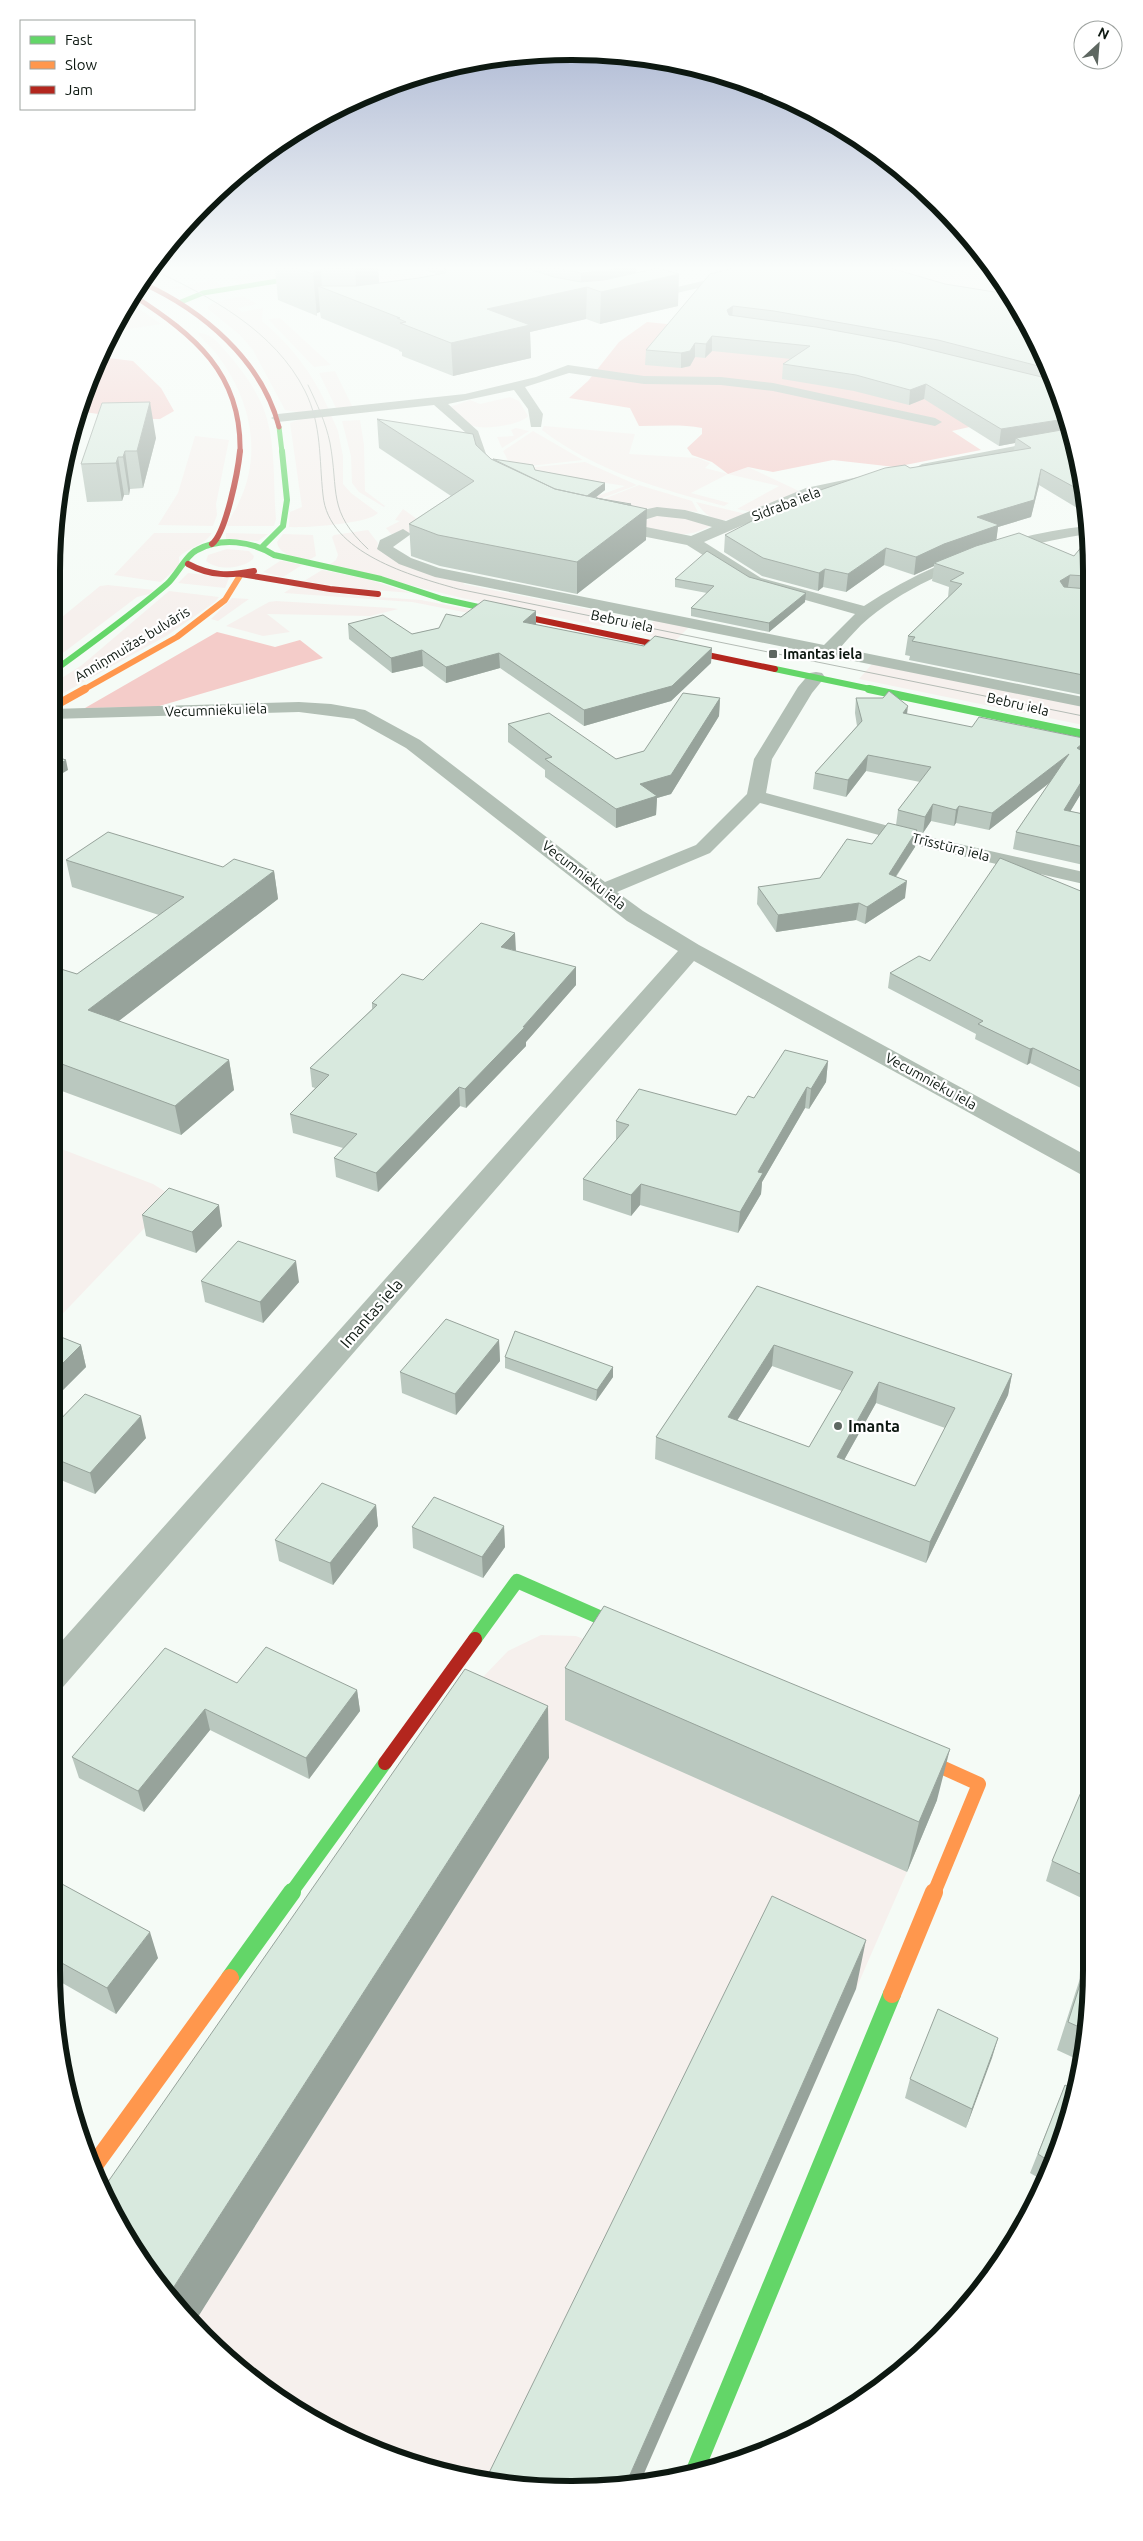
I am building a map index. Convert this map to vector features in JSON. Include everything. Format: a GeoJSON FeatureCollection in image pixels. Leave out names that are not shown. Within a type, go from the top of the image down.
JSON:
{"type":"FeatureCollection","features":[{"type":"Feature","properties":{"kind":"street"},"geometry":{"type":"LineString","coordinates":[[212,544],[218,539],[238,465],[240,449],[239,419],[225,386]]}},
{"type":"Feature","properties":{"kind":"street"},"geometry":{"type":"LineString","coordinates":[[188,564],[207,573],[241,574],[269,562],[263,546],[283,526],[287,500],[278,418],[261,386]]}},
{"type":"Feature","properties":{"kind":"street"},"geometry":{"type":"LineString","coordinates":[[278,418],[438,402],[514,386]]}},
{"type":"Feature","properties":{"kind":"street"},"geometry":{"type":"LineString","coordinates":[[517,386],[530,402],[538,418],[536,424]]}},
{"type":"Feature","properties":{"kind":"street"},"geometry":{"type":"LineString","coordinates":[[761,386],[935,422]]}},
{"type":"Feature","properties":{"kind":"street"},"geometry":{"type":"LineString","coordinates":[[438,402],[470,430],[484,464],[485,473],[490,479],[506,488]]}},
{"type":"Feature","properties":{"kind":"street"},"geometry":{"type":"LineString","coordinates":[[912,470],[1006,450],[1061,441]]}},
{"type":"Feature","properties":{"kind":"street","name":"Sidraba iela"},"geometry":{"type":"LineString","coordinates":[[692,542],[811,491],[875,478]]}},
{"type":"Feature","properties":{"kind":"street"},"geometry":{"type":"LineString","coordinates":[[617,526],[628,518],[660,511],[677,512],[726,527]]}},
{"type":"Feature","properties":{"kind":"street"},"geometry":{"type":"LineString","coordinates":[[600,523],[692,542],[755,581],[867,612]]}},
{"type":"Feature","properties":{"kind":"street"},"geometry":{"type":"LineString","coordinates":[[827,651],[867,612],[900,591],[974,559],[1022,543],[1081,531]]}},
{"type":"Feature","properties":{"kind":"street"},"geometry":{"type":"LineString","coordinates":[[403,534],[385,544],[385,549],[405,561],[430,571],[1083,702]]}},
{"type":"Feature","properties":{"kind":"street","name":"Anniņmuižas bulvāris"},"geometry":{"type":"LineString","coordinates":[[60,666],[152,598],[188,564],[191,553],[212,544],[232,542],[263,546]]}},
{"type":"Feature","properties":{"kind":"street","name":"Bebru iela"},"geometry":{"type":"LineString","coordinates":[[269,562],[381,579],[442,599]]}},
{"type":"Feature","properties":{"kind":"street","name":"Anniņmuižas bulvāris"},"geometry":{"type":"LineString","coordinates":[[60,703],[177,637],[205,618],[225,600],[241,574]]}},
{"type":"Feature","properties":{"kind":"street","name":"Bebru iela"},"geometry":{"type":"LineString","coordinates":[[241,574],[330,589],[442,599],[1083,733]]}},
{"type":"Feature","properties":{"kind":"street"},"geometry":{"type":"LineString","coordinates":[[618,635],[642,615]]}},
{"type":"Feature","properties":{"kind":"street"},"geometry":{"type":"LineString","coordinates":[[604,890],[703,848],[756,796],[763,759],[804,691],[816,677]]}},
{"type":"Feature","properties":{"kind":"street","name":"Vecumnieku iela"},"geometry":{"type":"LineString","coordinates":[[60,714],[299,707],[331,709],[359,714],[413,744],[604,890],[635,916],[691,950],[1083,1165]]}},
{"type":"Feature","properties":{"kind":"street","name":"Trīsstūra iela"},"geometry":{"type":"LineString","coordinates":[[756,796],[934,844],[1083,878]]}},
{"type":"Feature","properties":{"kind":"street","name":"Imantas iela"},"geometry":{"type":"LineString","coordinates":[[60,1667],[691,950]]}},
{"type":"Feature","properties":{"kind":"street"},"geometry":{"type":"LineString","coordinates":[[97,2161],[517,1581],[646,1638]]}},
{"type":"Feature","properties":{"kind":"street"},"geometry":{"type":"LineString","coordinates":[[697,2465],[979,1784],[898,1748]]}},
{"type":"Feature","properties":{"kind":"shaded area"},"geometry":{"type":"Polygon","coordinates":[[[95,386],[158,386],[174,411],[160,419],[134,419],[85,412],[95,386]]]}},
{"type":"Feature","properties":{"kind":"shaded area"},"geometry":{"type":"Polygon","coordinates":[[[236,386],[251,386],[261,402],[267,419],[273,456],[276,519],[274,526],[226,526],[238,505],[250,464],[250,426],[236,386]]]}},
{"type":"Feature","properties":{"kind":"shaded area"},"geometry":{"type":"Polygon","coordinates":[[[272,386],[317,386],[329,410],[302,413],[285,410],[272,386]]]}},
{"type":"Feature","properties":{"kind":"shaded area"},"geometry":{"type":"Polygon","coordinates":[[[325,386],[342,386],[353,408],[337,410],[325,386]]]}},
{"type":"Feature","properties":{"kind":"shaded area"},"geometry":{"type":"Polygon","coordinates":[[[583,386],[906,386],[978,425],[952,431],[981,450],[895,467],[833,460],[773,472],[748,467],[728,474],[712,462],[692,455],[687,448],[702,434],[702,428],[639,426],[630,408],[569,398],[583,386]]]}},
{"type":"Feature","properties":{"kind":"shaded area"},"geometry":{"type":"Polygon","coordinates":[[[510,397],[519,401],[528,416],[518,422],[501,426],[476,427],[468,424],[450,407],[470,400],[480,404],[510,397]]]}},
{"type":"Feature","properties":{"kind":"shaded area"},"geometry":{"type":"Polygon","coordinates":[[[331,415],[338,431],[343,456],[343,484],[351,493],[378,513],[372,517],[350,523],[289,527],[290,512],[302,507],[290,423],[300,419],[331,415]]]}},
{"type":"Feature","properties":{"kind":"shaded area"},"geometry":{"type":"Polygon","coordinates":[[[360,420],[364,445],[365,491],[384,507],[359,492],[352,483],[351,456],[342,421],[360,420]]]}},
{"type":"Feature","properties":{"kind":"shaded area"},"geometry":{"type":"Polygon","coordinates":[[[544,426],[635,434],[629,454],[698,458],[710,463],[705,468],[728,474],[691,493],[729,503],[724,506],[676,493],[606,468],[562,444],[542,430],[544,426]]]}},
{"type":"Feature","properties":{"kind":"shaded area"},"geometry":{"type":"Polygon","coordinates":[[[516,428],[529,431],[502,448],[497,437],[514,436],[511,430],[516,428]]]}},
{"type":"Feature","properties":{"kind":"shaded area"},"geometry":{"type":"Polygon","coordinates":[[[533,431],[583,460],[512,468],[503,451],[533,431]]]}},
{"type":"Feature","properties":{"kind":"shaded area"},"geometry":{"type":"Polygon","coordinates":[[[195,436],[229,440],[216,504],[217,515],[213,526],[158,525],[178,493],[195,436]]]}},
{"type":"Feature","properties":{"kind":"shaded area"},"geometry":{"type":"Polygon","coordinates":[[[585,462],[637,485],[565,512],[559,510],[625,486],[516,469],[585,462]]]}},
{"type":"Feature","properties":{"kind":"shaded area"},"geometry":{"type":"Polygon","coordinates":[[[748,467],[801,492],[752,512],[737,509],[779,486],[728,474],[748,467]]]}},
{"type":"Feature","properties":{"kind":"shaded area"},"geometry":{"type":"Polygon","coordinates":[[[639,485],[692,501],[698,512],[659,508],[568,513],[639,485]]]}},
{"type":"Feature","properties":{"kind":"shaded area"},"geometry":{"type":"Polygon","coordinates":[[[696,502],[746,514],[731,519],[718,520],[707,514],[696,502]]]}},
{"type":"Feature","properties":{"kind":"shaded area"},"geometry":{"type":"Polygon","coordinates":[[[403,509],[428,527],[416,534],[403,532],[391,534],[386,528],[400,521],[395,520],[403,509]]]}},
{"type":"Feature","properties":{"kind":"shaded area"},"geometry":{"type":"Polygon","coordinates":[[[671,513],[712,525],[693,533],[684,534],[638,528],[652,516],[671,513]]]}},
{"type":"Feature","properties":{"kind":"shaded area"},"geometry":{"type":"Polygon","coordinates":[[[368,530],[378,543],[377,547],[381,552],[466,582],[463,584],[622,616],[612,624],[599,626],[462,598],[329,565],[336,560],[338,555],[332,537],[334,535],[368,530]]]}},
{"type":"Feature","properties":{"kind":"shaded area"},"geometry":{"type":"Polygon","coordinates":[[[154,533],[212,533],[205,540],[179,557],[179,566],[161,582],[114,575],[154,533]]]}},
{"type":"Feature","properties":{"kind":"shaded area"},"geometry":{"type":"Polygon","coordinates":[[[226,533],[268,534],[258,541],[226,539],[226,533]]]}},
{"type":"Feature","properties":{"kind":"shaded area"},"geometry":{"type":"Polygon","coordinates":[[[283,534],[313,535],[316,556],[309,560],[285,553],[278,547],[277,542],[283,534]]]}},
{"type":"Feature","properties":{"kind":"shaded area"},"geometry":{"type":"Polygon","coordinates":[[[227,549],[249,551],[254,556],[253,559],[243,565],[230,568],[217,566],[206,561],[208,555],[227,549]]]}},
{"type":"Feature","properties":{"kind":"shaded area"},"geometry":{"type":"Polygon","coordinates":[[[280,561],[302,565],[283,577],[263,572],[280,561]]]}},
{"type":"Feature","properties":{"kind":"shaded area"},"geometry":{"type":"Polygon","coordinates":[[[322,570],[367,579],[411,593],[350,588],[304,581],[322,570]]]}},
{"type":"Feature","properties":{"kind":"shaded area"},"geometry":{"type":"Polygon","coordinates":[[[188,573],[229,578],[225,588],[178,583],[188,573]]]}},
{"type":"Feature","properties":{"kind":"shaded area"},"geometry":{"type":"Polygon","coordinates":[[[108,585],[154,590],[149,594],[137,597],[60,655],[60,619],[100,586],[108,585]]]}},
{"type":"Feature","properties":{"kind":"shaded area"},"geometry":{"type":"Polygon","coordinates":[[[294,586],[350,595],[421,600],[518,619],[515,622],[412,602],[284,593],[294,586]]]}},
{"type":"Feature","properties":{"kind":"shaded area"},"geometry":{"type":"Polygon","coordinates":[[[169,591],[219,597],[215,602],[168,635],[60,695],[60,679],[82,665],[169,591]]]}},
{"type":"Feature","properties":{"kind":"shaded area"},"geometry":{"type":"Polygon","coordinates":[[[232,598],[249,599],[218,621],[211,619],[232,598]]]}},
{"type":"Feature","properties":{"kind":"shaded area"},"geometry":{"type":"Polygon","coordinates":[[[269,602],[398,609],[370,616],[267,614],[290,632],[263,636],[226,626],[269,602]]]}},
{"type":"Feature","properties":{"kind":"shaded area"},"geometry":{"type":"Polygon","coordinates":[[[654,621],[689,627],[674,642],[645,635],[643,630],[654,621]]]}},
{"type":"Feature","properties":{"kind":"shaded area"},"geometry":{"type":"Polygon","coordinates":[[[217,632],[275,647],[300,640],[323,658],[156,707],[85,708],[217,632]]]}},
{"type":"Feature","properties":{"kind":"shaded area"},"geometry":{"type":"Polygon","coordinates":[[[872,664],[1083,706],[1083,725],[859,679],[872,664]]]}},
{"type":"Feature","properties":{"kind":"shaded area"},"geometry":{"type":"Polygon","coordinates":[[[60,1148],[153,1184],[174,1197],[60,1317],[60,1148]]]}},
{"type":"Feature","properties":{"kind":"shaded area"},"geometry":{"type":"Polygon","coordinates":[[[541,1635],[576,1636],[609,1649],[907,1872],[856,1989],[765,1945],[508,2477],[439,2464],[407,2454],[345,2428],[287,2395],[260,2375],[234,2354],[197,2318],[549,1758],[482,1678],[508,1651],[541,1635]]]}},
{"type":"Feature","properties":{"kind":"building"},"geometry":{"type":"Polygon","coordinates":[[[894,386],[922,386],[910,390],[894,386]]]}},
{"type":"Feature","properties":{"kind":"building"},"geometry":{"type":"Polygon","coordinates":[[[929,386],[1048,386],[1060,420],[1001,429],[929,386]]]}},
{"type":"Feature","properties":{"kind":"building"},"geometry":{"type":"Polygon","coordinates":[[[150,402],[137,451],[125,451],[123,457],[118,457],[116,463],[81,464],[102,403],[150,402]]]}},
{"type":"Feature","properties":{"kind":"building"},"geometry":{"type":"Polygon","coordinates":[[[377,419],[473,434],[476,445],[491,459],[555,489],[647,509],[577,562],[438,535],[409,524],[474,481],[377,419]]]}},
{"type":"Feature","properties":{"kind":"building"},"geometry":{"type":"Polygon","coordinates":[[[1063,430],[1076,488],[1041,469],[1034,500],[977,517],[999,525],[944,544],[916,557],[886,548],[848,574],[825,569],[819,573],[763,558],[725,535],[794,499],[885,468],[905,465],[910,468],[1031,448],[1016,438],[1063,430]]]}},
{"type":"Feature","properties":{"kind":"building"},"geometry":{"type":"Polygon","coordinates":[[[493,459],[533,465],[535,470],[605,483],[587,496],[555,489],[493,459]]]}},
{"type":"Feature","properties":{"kind":"building"},"geometry":{"type":"Polygon","coordinates":[[[596,498],[631,504],[629,505],[596,498]]]}},
{"type":"Feature","properties":{"kind":"building"},"geometry":{"type":"Polygon","coordinates":[[[1019,533],[1074,556],[1082,546],[1083,576],[1070,575],[1060,581],[1064,587],[1083,589],[1083,675],[912,641],[915,637],[908,636],[962,584],[950,581],[964,573],[934,563],[976,546],[1019,533]]]}},
{"type":"Feature","properties":{"kind":"building"},"geometry":{"type":"Polygon","coordinates":[[[707,551],[749,577],[806,593],[769,623],[691,608],[714,586],[675,579],[707,551]]]}},
{"type":"Feature","properties":{"kind":"building"},"geometry":{"type":"Polygon","coordinates":[[[484,600],[536,611],[523,622],[644,646],[655,636],[712,648],[672,686],[584,710],[499,653],[446,667],[422,650],[391,658],[348,624],[383,615],[412,634],[439,628],[446,614],[461,617],[484,600]]]}},
{"type":"Feature","properties":{"kind":"building"},"geometry":{"type":"Polygon","coordinates":[[[889,691],[908,706],[903,713],[972,727],[979,717],[1083,738],[1083,743],[1077,748],[1083,752],[1083,779],[1064,810],[1083,814],[1083,847],[1016,832],[1069,754],[992,813],[959,806],[956,810],[933,804],[925,817],[898,810],[931,767],[868,755],[848,780],[815,773],[862,721],[856,698],[883,698],[889,691]]]}},
{"type":"Feature","properties":{"kind":"building"},"geometry":{"type":"Polygon","coordinates":[[[683,693],[720,698],[671,775],[640,784],[657,796],[616,809],[545,759],[552,757],[508,724],[549,713],[616,759],[644,751],[683,693]]]}},
{"type":"Feature","properties":{"kind":"building"},"geometry":{"type":"Polygon","coordinates":[[[60,758],[66,760],[60,764],[60,758]]]}},
{"type":"Feature","properties":{"kind":"building"},"geometry":{"type":"Polygon","coordinates":[[[888,823],[917,830],[889,874],[907,881],[867,907],[859,903],[778,915],[758,887],[820,878],[847,839],[872,844],[888,823]]]}},
{"type":"Feature","properties":{"kind":"building"},"geometry":{"type":"Polygon","coordinates":[[[108,832],[223,867],[234,859],[274,871],[88,1010],[229,1060],[175,1106],[60,1063],[60,969],[77,974],[184,897],[66,860],[108,832]]]}},
{"type":"Feature","properties":{"kind":"building"},"geometry":{"type":"Polygon","coordinates":[[[1000,858],[1083,892],[1083,1072],[978,1024],[983,1021],[890,973],[919,956],[930,961],[1000,858]]]}},
{"type":"Feature","properties":{"kind":"building"},"geometry":{"type":"Polygon","coordinates":[[[481,923],[515,933],[501,947],[576,967],[523,1027],[525,1027],[465,1089],[459,1087],[376,1173],[334,1158],[357,1134],[290,1114],[329,1075],[310,1068],[377,1005],[372,1003],[402,974],[423,980],[481,923]]]}},
{"type":"Feature","properties":{"kind":"building"},"geometry":{"type":"Polygon","coordinates":[[[785,1050],[828,1061],[811,1089],[807,1087],[758,1172],[763,1173],[740,1212],[641,1184],[631,1195],[583,1179],[629,1125],[616,1121],[639,1089],[736,1115],[748,1096],[754,1098],[785,1050]]]}},
{"type":"Feature","properties":{"kind":"building"},"geometry":{"type":"Polygon","coordinates":[[[169,1188],[219,1205],[192,1232],[142,1215],[169,1188]]]}},
{"type":"Feature","properties":{"kind":"building"},"geometry":{"type":"Polygon","coordinates":[[[238,1241],[296,1261],[260,1302],[201,1281],[238,1241]]]}},
{"type":"Feature","properties":{"kind":"building"},"geometry":{"type":"Polygon","coordinates":[[[757,1286],[1012,1374],[930,1542],[656,1437],[757,1286]],[[774,1345],[728,1417],[809,1447],[853,1372],[774,1345]],[[879,1382],[837,1457],[915,1486],[955,1408],[879,1382]]]}},
{"type":"Feature","properties":{"kind":"building"},"geometry":{"type":"Polygon","coordinates":[[[446,1319],[499,1340],[455,1394],[400,1372],[446,1319]]]}},
{"type":"Feature","properties":{"kind":"building"},"geometry":{"type":"Polygon","coordinates":[[[515,1331],[613,1367],[597,1390],[505,1357],[515,1331]]]}},
{"type":"Feature","properties":{"kind":"building"},"geometry":{"type":"Polygon","coordinates":[[[60,1337],[81,1345],[60,1366],[60,1337]]]}},
{"type":"Feature","properties":{"kind":"building"},"geometry":{"type":"Polygon","coordinates":[[[85,1394],[141,1416],[90,1473],[60,1461],[60,1420],[85,1394]]]}},
{"type":"Feature","properties":{"kind":"building"},"geometry":{"type":"Polygon","coordinates":[[[322,1483],[376,1505],[330,1563],[275,1540],[322,1483]]]}},
{"type":"Feature","properties":{"kind":"building"},"geometry":{"type":"Polygon","coordinates":[[[434,1497],[504,1526],[482,1557],[412,1527],[434,1497]]]}},
{"type":"Feature","properties":{"kind":"building"},"geometry":{"type":"Polygon","coordinates":[[[604,1606],[950,1749],[919,1822],[565,1668],[604,1606]]]}},
{"type":"Feature","properties":{"kind":"building"},"geometry":{"type":"Polygon","coordinates":[[[266,1647],[357,1690],[306,1758],[205,1709],[138,1791],[72,1757],[165,1648],[237,1683],[266,1647]]]}},
{"type":"Feature","properties":{"kind":"building"},"geometry":{"type":"Polygon","coordinates":[[[465,1669],[548,1706],[172,2289],[146,2254],[107,2183],[465,1669]]]}},
{"type":"Feature","properties":{"kind":"building"},"geometry":{"type":"Polygon","coordinates":[[[1083,1787],[1083,1875],[1052,1861],[1083,1787]]]}},
{"type":"Feature","properties":{"kind":"building"},"geometry":{"type":"Polygon","coordinates":[[[60,1883],[150,1932],[107,1988],[60,1962],[60,1883]]]}},
{"type":"Feature","properties":{"kind":"building"},"geometry":{"type":"Polygon","coordinates":[[[772,1896],[866,1940],[629,2478],[572,2481],[538,2480],[488,2474],[772,1896]]]}},
{"type":"Feature","properties":{"kind":"building"},"geometry":{"type":"Polygon","coordinates":[[[1083,1976],[1080,2027],[1068,2022],[1083,1976]]]}},
{"type":"Feature","properties":{"kind":"building"},"geometry":{"type":"Polygon","coordinates":[[[938,2009],[998,2038],[972,2109],[910,2079],[938,2009]]]}},
{"type":"Feature","properties":{"kind":"building"},"geometry":{"type":"Polygon","coordinates":[[[1065,2085],[1069,2087],[1066,2102],[1046,2159],[1038,2154],[1065,2085]]]}},
{"type":"Feature","properties":{"kind":"tram line"},"geometry":{"type":"LineString","coordinates":[[302,386],[310,404],[317,429],[323,495],[328,515],[340,532],[356,547],[396,569],[458,589],[1083,716]]}},
{"type":"Feature","properties":{"kind":"tram line"},"geometry":{"type":"LineString","coordinates":[[308,386],[321,414],[330,443],[335,488],[340,512],[355,536],[368,549]]}},
{"type":"Feature","properties":{"kind":"traffic: fast"},"geometry":{"type":"LineString","coordinates":[[263,546],[283,526],[287,500],[279,427]]}},
{"type":"Feature","properties":{"kind":"traffic: fast"},"geometry":{"type":"LineString","coordinates":[[60,666],[160,590],[178,574],[191,554],[198,549],[217,543],[237,542],[257,546],[274,555]]}},
{"type":"Feature","properties":{"kind":"traffic: fast"},"geometry":{"type":"LineString","coordinates":[[274,555],[381,579],[442,599],[511,614]]}},
{"type":"Feature","properties":{"kind":"traffic: fast"},"geometry":{"type":"LineString","coordinates":[[775,669],[1083,734]]}},
{"type":"Feature","properties":{"kind":"traffic: fast"},"geometry":{"type":"LineString","coordinates":[[475,1639],[517,1581],[633,1632]]}},
{"type":"Feature","properties":{"kind":"traffic: fast"},"geometry":{"type":"LineString","coordinates":[[230,1978],[385,1763]]}},
{"type":"Feature","properties":{"kind":"traffic: fast"},"geometry":{"type":"LineString","coordinates":[[697,2465],[892,1994]]}},
{"type":"Feature","properties":{"kind":"traffic: slow"},"geometry":{"type":"LineString","coordinates":[[60,703],[177,637],[225,600],[241,574]]}},
{"type":"Feature","properties":{"kind":"traffic: slow"},"geometry":{"type":"LineString","coordinates":[[892,1994],[979,1784],[910,1753]]}},
{"type":"Feature","properties":{"kind":"traffic: slow"},"geometry":{"type":"LineString","coordinates":[[97,2161],[230,1978]]}},
{"type":"Feature","properties":{"kind":"traffic: jam"},"geometry":{"type":"LineString","coordinates":[[212,544],[218,539],[234,484],[240,451],[237,415],[226,386]]}},
{"type":"Feature","properties":{"kind":"traffic: jam"},"geometry":{"type":"LineString","coordinates":[[261,386],[275,410],[279,427]]}},
{"type":"Feature","properties":{"kind":"traffic: jam"},"geometry":{"type":"LineString","coordinates":[[188,564],[204,571],[220,574],[254,571]]}},
{"type":"Feature","properties":{"kind":"traffic: jam"},"geometry":{"type":"LineString","coordinates":[[241,574],[330,589],[378,594]]}},
{"type":"Feature","properties":{"kind":"traffic: jam"},"geometry":{"type":"LineString","coordinates":[[511,614],[775,669]]}},
{"type":"Feature","properties":{"kind":"traffic: jam"},"geometry":{"type":"LineString","coordinates":[[385,1763],[475,1639]]}},
{"type":"Feature","properties":{"kind":"place","name":"Imantas iela"},"geometry":{"type":"Point","coordinates":[773,654]}},
{"type":"Feature","properties":{"kind":"place","name":"Imanta"},"geometry":{"type":"Point","coordinates":[838,1426]}}]}
